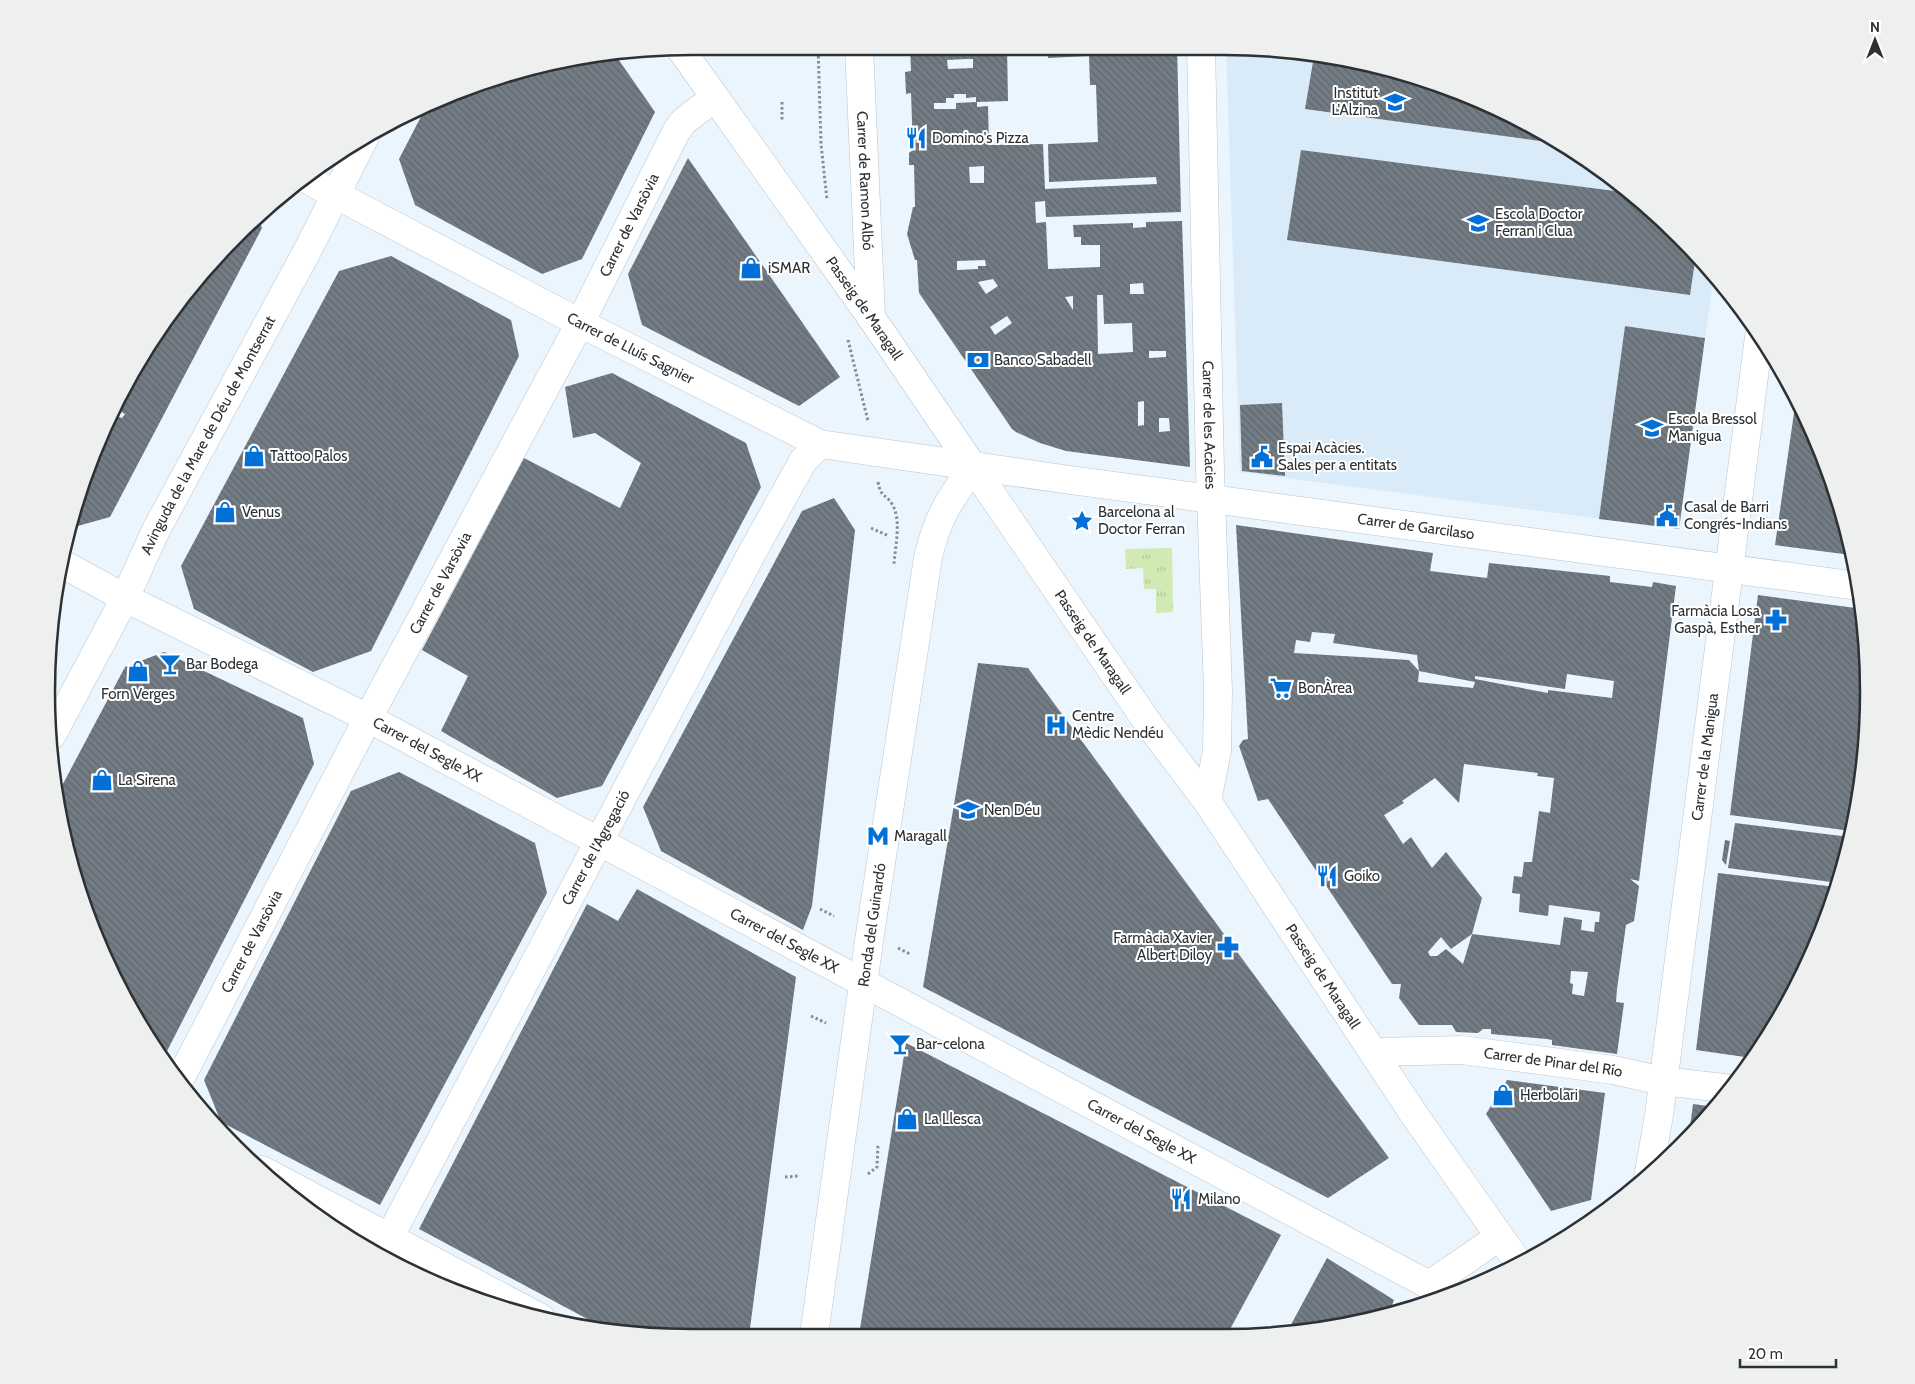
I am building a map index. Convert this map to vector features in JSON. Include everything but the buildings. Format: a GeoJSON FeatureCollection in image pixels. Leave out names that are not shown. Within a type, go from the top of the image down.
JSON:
{"type":"FeatureCollection","features":[{"type":"Feature","properties":{"kind":"street","name":"Passeig de Maragall"},"geometry":{"type":"LineString","coordinates":[[685,55],[871,317],[1145,718],[1207,801],[1373,1052],[1515,1258]]}},
{"type":"Feature","properties":{"kind":"street","name":"Carrer de Ramon Albó"},"geometry":{"type":"LineString","coordinates":[[859,55],[871,317]]}},
{"type":"Feature","properties":{"kind":"street","name":"Carrer de les Acàcies"},"geometry":{"type":"LineString","coordinates":[[1201,55],[1217,734],[1217,751],[1207,801]]}},
{"type":"Feature","properties":{"kind":"street","name":"Carrer de Varsòvia"},"geometry":{"type":"LineString","coordinates":[[183,1074],[368,718],[580,323],[676,132],[683,122],[714,98]]}},
{"type":"Feature","properties":{"kind":"street","name":"Avinguda de la Mare de Déu de Montserrat"},"geometry":{"type":"LineString","coordinates":[[56,728],[125,598],[156,530],[359,149]]}},
{"type":"Feature","properties":{"kind":"street","name":"Carrer de Lluís Sagnier"},"geometry":{"type":"LineString","coordinates":[[311,182],[580,323],[820,444],[973,467]]}},
{"type":"Feature","properties":{"kind":"street","name":"Carrer de la Manigua"},"geometry":{"type":"LineString","coordinates":[[1650,1164],[1663,1081],[1758,346]]}},
{"type":"Feature","properties":{"kind":"street","name":"Carrer de l'Agregació"},"geometry":{"type":"LineString","coordinates":[[384,1246],[753,551],[803,461],[820,444]]}},
{"type":"Feature","properties":{"kind":"street","name":"Carrer de Garcilaso"},"geometry":{"type":"LineString","coordinates":[[973,467],[1851,585]]}},
{"type":"Feature","properties":{"kind":"street","name":"Ronda del Guinardó"},"geometry":{"type":"LineString","coordinates":[[815,1329],[864,983],[928,558],[934,531],[945,506],[973,467]]}},
{"type":"Feature","properties":{"kind":"street","name":"Carrer del Segle XX"},"geometry":{"type":"LineString","coordinates":[[68,566],[125,598],[368,718],[864,983],[1425,1294],[1499,1237]]}},
{"type":"Feature","properties":{"kind":"street","name":"Carrer de Pinar del Río"},"geometry":{"type":"LineString","coordinates":[[1373,1052],[1462,1050],[1613,1070],[1663,1081],[1722,1088]]}},
{"type":"Feature","properties":{"kind":"street"},"geometry":{"type":"LineString","coordinates":[[300,1193],[384,1246],[498,1298]]}},
{"type":"Feature","properties":{"kind":"path"},"geometry":{"type":"LineString","coordinates":[[818,55],[821,144],[827,199]]}},
{"type":"Feature","properties":{"kind":"path"},"geometry":{"type":"LineString","coordinates":[[782,102],[782,122]]}},
{"type":"Feature","properties":{"kind":"path"},"geometry":{"type":"LineString","coordinates":[[850,354],[866,408]]}},
{"type":"Feature","properties":{"kind":"path"},"geometry":{"type":"LineString","coordinates":[[880,493],[892,505],[896,514],[896,529]]}},
{"type":"Feature","properties":{"kind":"path"},"geometry":{"type":"LineString","coordinates":[[871,528],[889,536]]}},
{"type":"Feature","properties":{"kind":"path"},"geometry":{"type":"LineString","coordinates":[[820,909],[834,916]]}},
{"type":"Feature","properties":{"kind":"path","name":"Ronda del Guinardó"},"geometry":{"type":"LineString","coordinates":[[895,946],[910,954]]}},
{"type":"Feature","properties":{"kind":"path"},"geometry":{"type":"LineString","coordinates":[[812,1016],[829,1024]]}},
{"type":"Feature","properties":{"kind":"path"},"geometry":{"type":"LineString","coordinates":[[866,1176],[877,1167],[878,1144]]}},
{"type":"Feature","properties":{"kind":"path"},"geometry":{"type":"LineString","coordinates":[[785,1177],[799,1176]]}},
{"type":"Feature","properties":{"kind":"shaded area"},"geometry":{"type":"Polygon","coordinates":[[[1226,55],[1306,60],[1347,67],[1428,89],[1467,103],[1542,140],[1577,162],[1611,187],[1643,213],[1713,285],[1679,529],[1240,472],[1226,55]]]}},
{"type":"Feature","properties":{"kind":"green space"},"geometry":{"type":"Polygon","coordinates":[[[1172,548],[1173,612],[1156,613],[1156,589],[1144,589],[1143,568],[1126,569],[1125,549],[1172,548]]]}},
{"type":"Feature","properties":{"kind":"place","name":"Institut L'Alzina"},"geometry":{"type":"Point","coordinates":[1395,102]}},
{"type":"Feature","properties":{"kind":"place","name":"Domino's Pizza"},"geometry":{"type":"Point","coordinates":[916,138]}},
{"type":"Feature","properties":{"kind":"place","name":"Escola Doctor Ferran i Clua"},"geometry":{"type":"Point","coordinates":[1478,223]}},
{"type":"Feature","properties":{"kind":"place","name":"iSMAR"},"geometry":{"type":"Point","coordinates":[751,268]}},
{"type":"Feature","properties":{"kind":"place","name":"Banco Sabadell"},"geometry":{"type":"Point","coordinates":[978,360]}},
{"type":"Feature","properties":{"kind":"place","name":"Escola Bressol Manigua"},"geometry":{"type":"Point","coordinates":[1652,428]}},
{"type":"Feature","properties":{"kind":"place","name":"Tattoo Palos"},"geometry":{"type":"Point","coordinates":[254,456]}},
{"type":"Feature","properties":{"kind":"place","name":"Espai Acàcies. Sales per a entitats"},"geometry":{"type":"Point","coordinates":[1262,457]}},
{"type":"Feature","properties":{"kind":"place","name":"Venus"},"geometry":{"type":"Point","coordinates":[225,512]}},
{"type":"Feature","properties":{"kind":"place","name":"Casal de Barri Congrés-Indians"},"geometry":{"type":"Point","coordinates":[1667,516]}},
{"type":"Feature","properties":{"kind":"place","name":"Barcelona al Doctor Ferran"},"geometry":{"type":"Point","coordinates":[1082,521]}},
{"type":"Feature","properties":{"kind":"place","name":"Farmàcia Losa Gaspà, Esther"},"geometry":{"type":"Point","coordinates":[1776,620]}},
{"type":"Feature","properties":{"kind":"place","name":"Bar Bodega"},"geometry":{"type":"Point","coordinates":[170,664]}},
{"type":"Feature","properties":{"kind":"place","name":"Forn Verges"},"geometry":{"type":"Point","coordinates":[138,671]}},
{"type":"Feature","properties":{"kind":"place","name":"BonÀrea"},"geometry":{"type":"Point","coordinates":[1281,688]}},
{"type":"Feature","properties":{"kind":"place","name":"Centre Mèdic Nendéu"},"geometry":{"type":"Point","coordinates":[1056,725]}},
{"type":"Feature","properties":{"kind":"place","name":"La Sirena"},"geometry":{"type":"Point","coordinates":[102,780]}},
{"type":"Feature","properties":{"kind":"place","name":"Nen Déu"},"geometry":{"type":"Point","coordinates":[968,810]}},
{"type":"Feature","properties":{"kind":"place","name":"Maragall"},"geometry":{"type":"Point","coordinates":[878,836]}},
{"type":"Feature","properties":{"kind":"place","name":"Goiko"},"geometry":{"type":"Point","coordinates":[1327,876]}},
{"type":"Feature","properties":{"kind":"place","name":"Farmàcia Xavier Albert Diloy"},"geometry":{"type":"Point","coordinates":[1228,947]}},
{"type":"Feature","properties":{"kind":"place","name":"Bar-celona"},"geometry":{"type":"Point","coordinates":[900,1044]}},
{"type":"Feature","properties":{"kind":"place","name":"Herbolari"},"geometry":{"type":"Point","coordinates":[1503,1095]}},
{"type":"Feature","properties":{"kind":"place","name":"La Llesca"},"geometry":{"type":"Point","coordinates":[907,1119]}},
{"type":"Feature","properties":{"kind":"place","name":"Milano"},"geometry":{"type":"Point","coordinates":[1181,1199]}}]}
